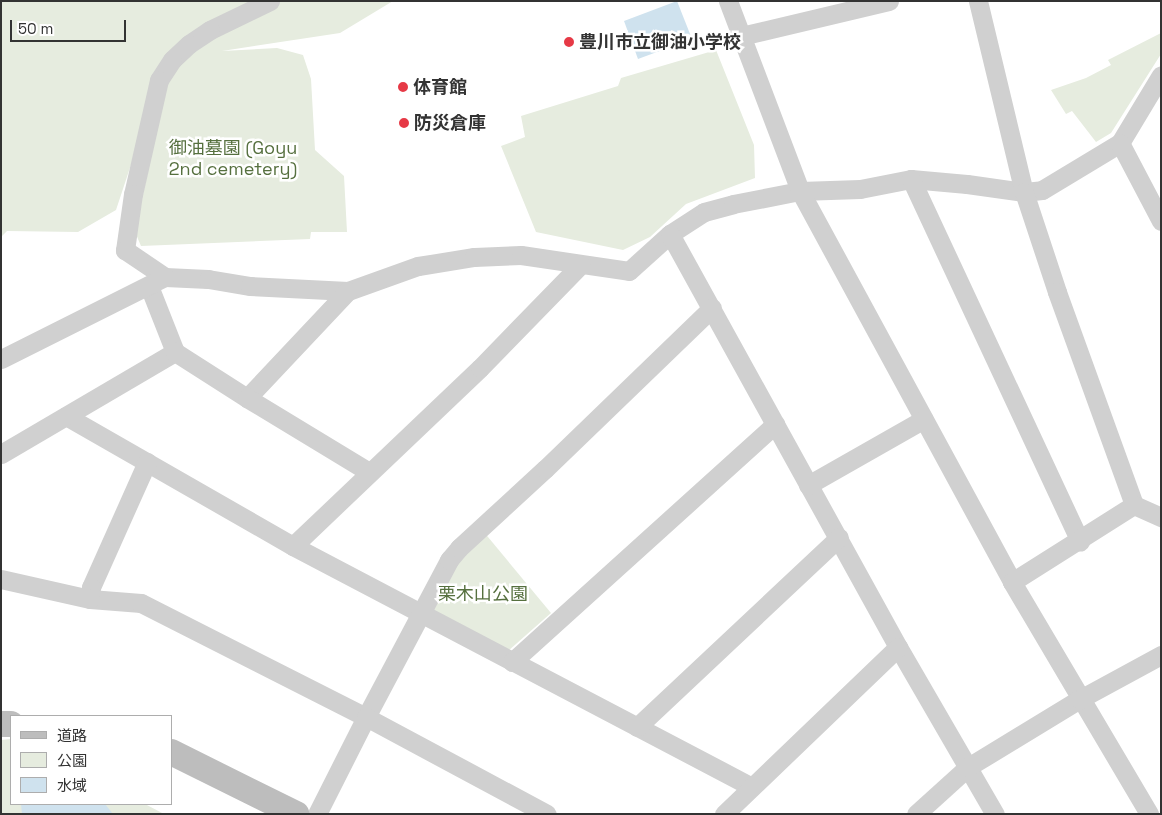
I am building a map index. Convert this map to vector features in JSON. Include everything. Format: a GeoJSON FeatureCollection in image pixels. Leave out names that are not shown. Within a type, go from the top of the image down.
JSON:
{"type":"FeatureCollection","features":[{"type":"Feature","properties":{"kind":"main road"},"geometry":{"type":"LineString","coordinates":[[172,752],[296,814]]}},
{"type":"Feature","properties":{"kind":"street"},"geometry":{"type":"LineString","coordinates":[[270,1],[210,30],[189,44],[172,60],[159,80],[133,194],[125,250],[157,282],[175,352],[369,472]]}},
{"type":"Feature","properties":{"kind":"street"},"geometry":{"type":"LineString","coordinates":[[728,1],[800,191],[1012,582],[1149,814]]}},
{"type":"Feature","properties":{"kind":"street"},"geometry":{"type":"LineString","coordinates":[[741,36],[889,1]]}},
{"type":"Feature","properties":{"kind":"street"},"geometry":{"type":"LineString","coordinates":[[978,1],[1024,192],[1134,504],[1161,516]]}},
{"type":"Feature","properties":{"kind":"street"},"geometry":{"type":"LineString","coordinates":[[1,359],[157,282],[208,279],[250,286],[348,290],[418,266],[474,257],[521,255],[629,271],[670,234],[704,212],[733,204],[800,191],[860,189],[911,179],[1024,192],[1042,190],[1120,143],[1161,75]]}},
{"type":"Feature","properties":{"kind":"street"},"geometry":{"type":"LineString","coordinates":[[1120,143],[1161,221]]}},
{"type":"Feature","properties":{"kind":"street"},"geometry":{"type":"LineString","coordinates":[[911,179],[1080,541]]}},
{"type":"Feature","properties":{"kind":"street"},"geometry":{"type":"LineString","coordinates":[[670,234],[808,485],[839,537],[898,647],[995,814]]}},
{"type":"Feature","properties":{"kind":"street"},"geometry":{"type":"LineString","coordinates":[[293,546],[480,368],[580,265]]}},
{"type":"Feature","properties":{"kind":"street"},"geometry":{"type":"LineString","coordinates":[[247,398],[348,290]]}},
{"type":"Feature","properties":{"kind":"street"},"geometry":{"type":"LineString","coordinates":[[317,814],[449,560],[459,548],[545,469],[712,308]]}},
{"type":"Feature","properties":{"kind":"street"},"geometry":{"type":"LineString","coordinates":[[1,454],[175,352]]}},
{"type":"Feature","properties":{"kind":"street"},"geometry":{"type":"LineString","coordinates":[[66,416],[293,546],[752,787]]}},
{"type":"Feature","properties":{"kind":"street"},"geometry":{"type":"LineString","coordinates":[[808,485],[924,419]]}},
{"type":"Feature","properties":{"kind":"street"},"geometry":{"type":"LineString","coordinates":[[512,662],[775,424]]}},
{"type":"Feature","properties":{"kind":"street"},"geometry":{"type":"LineString","coordinates":[[90,600],[91,587],[147,462]]}},
{"type":"Feature","properties":{"kind":"street"},"geometry":{"type":"LineString","coordinates":[[1012,582],[1080,541],[1134,504]]}},
{"type":"Feature","properties":{"kind":"street"},"geometry":{"type":"LineString","coordinates":[[637,726],[839,537]]}},
{"type":"Feature","properties":{"kind":"street"},"geometry":{"type":"LineString","coordinates":[[1,578],[90,600],[141,603],[366,717],[547,814]]}},
{"type":"Feature","properties":{"kind":"street"},"geometry":{"type":"LineString","coordinates":[[724,814],[898,647]]}},
{"type":"Feature","properties":{"kind":"street"},"geometry":{"type":"LineString","coordinates":[[916,814],[968,767],[1080,699],[1161,655]]}},
{"type":"Feature","properties":{"kind":"green space","name":"御油墓園 (Goyu 2nd cemetery)"},"geometry":{"type":"Polygon","coordinates":[[[1,1],[393,1],[340,33],[222,51],[277,48],[303,55],[311,79],[315,150],[344,176],[347,232],[311,232],[310,239],[141,246],[135,232],[168,77],[166,59],[116,210],[78,232],[7,231],[1,237],[1,1]]]}},
{"type":"Feature","properties":{"kind":"green space"},"geometry":{"type":"Polygon","coordinates":[[[1161,33],[1161,54],[1111,133],[1096,142],[1072,111],[1066,114],[1051,90],[1086,78],[1111,65],[1108,60],[1161,33]]]}},
{"type":"Feature","properties":{"kind":"green space"},"geometry":{"type":"Polygon","coordinates":[[[716,50],[754,145],[755,178],[686,204],[650,237],[623,250],[536,232],[501,146],[525,137],[521,116],[618,86],[621,78],[716,50]]]}},
{"type":"Feature","properties":{"kind":"green space","name":"栗木山公園"},"geometry":{"type":"Polygon","coordinates":[[[483,531],[551,613],[507,652],[431,612],[461,551],[483,531]]]}},
{"type":"Feature","properties":{"kind":"green space"},"geometry":{"type":"Polygon","coordinates":[[[10,739],[10,805],[147,805],[164,814],[1,814],[1,740],[10,739]]]}},
{"type":"Feature","properties":{"kind":"water"},"geometry":{"type":"Polygon","coordinates":[[[677,1],[692,39],[638,59],[624,21],[677,1]]]}},
{"type":"Feature","properties":{"kind":"water"},"geometry":{"type":"Polygon","coordinates":[[[21,805],[106,805],[113,814],[22,814],[21,805]]]}},
{"type":"Feature","properties":{"kind":"place","name":"豊川市立御油小学校"},"geometry":{"type":"Point","coordinates":[569,42]}},
{"type":"Feature","properties":{"kind":"place","name":"体育館"},"geometry":{"type":"Point","coordinates":[403,87]}},
{"type":"Feature","properties":{"kind":"place","name":"防災倉庫"},"geometry":{"type":"Point","coordinates":[404,123]}}]}
